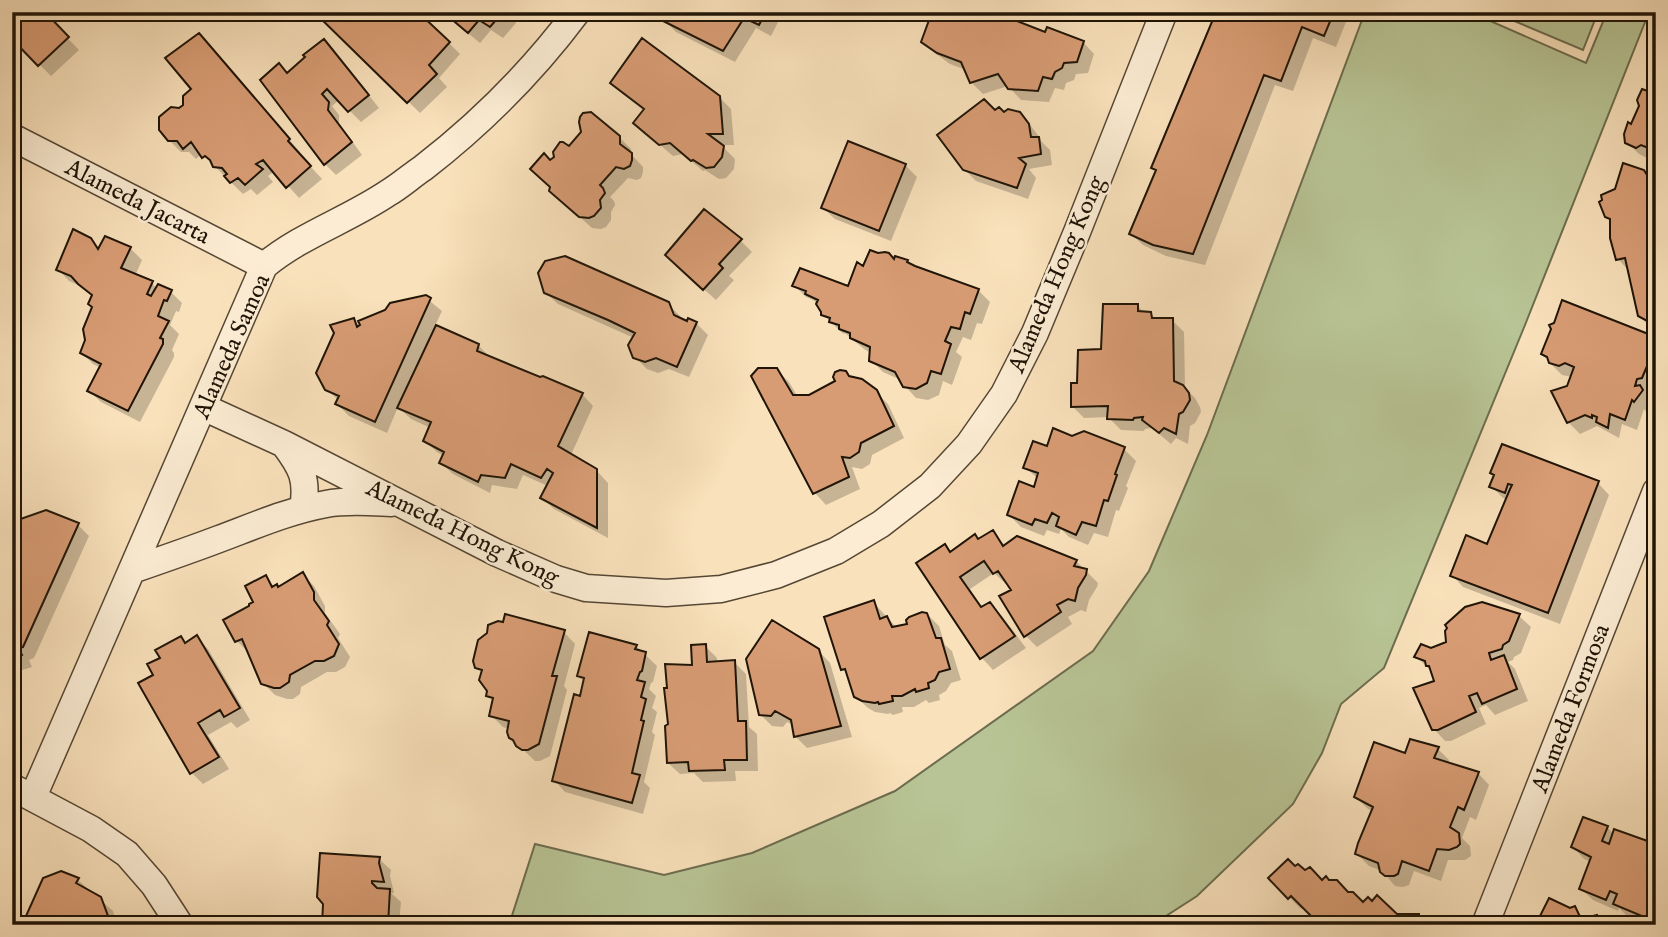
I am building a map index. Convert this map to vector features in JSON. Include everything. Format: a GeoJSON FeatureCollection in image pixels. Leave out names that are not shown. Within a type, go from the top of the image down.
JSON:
{"type":"FeatureCollection","features":[{"type":"Feature","properties":{"kind":"street","name":"Alameda Samoa"},"geometry":{"type":"LineString","coordinates":[[22,792],[132,570],[264,266],[282,251],[390,192],[446,150],[505,97],[577,12]]}},
{"type":"Feature","properties":{"kind":"street","name":"Alameda Hong Kong"},"geometry":{"type":"LineString","coordinates":[[203,407],[284,444],[497,553],[556,579],[586,587],[666,593],[721,589],[776,575],[836,551],[881,524],[930,486],[969,444],[1003,394],[1035,334],[1164,12]]}},
{"type":"Feature","properties":{"kind":"street","name":"Alameda Jacarta"},"geometry":{"type":"LineString","coordinates":[[12,136],[264,266]]}},
{"type":"Feature","properties":{"kind":"street"},"geometry":{"type":"LineString","coordinates":[[284,444],[302,472],[305,485],[303,509]]}},
{"type":"Feature","properties":{"kind":"street","name":"Alameda Formosa"},"geometry":{"type":"LineString","coordinates":[[1485,925],[1656,491]]}},
{"type":"Feature","properties":{"kind":"street"},"geometry":{"type":"LineString","coordinates":[[132,570],[303,509],[327,503],[357,501],[399,503]]}},
{"type":"Feature","properties":{"kind":"street"},"geometry":{"type":"LineString","coordinates":[[22,792],[90,829],[127,854],[155,885],[180,925]]}},
{"type":"Feature","properties":{"kind":"green space"},"geometry":{"type":"Polygon","coordinates":[[[1365,12],[1470,12],[1586,63],[1607,12],[1649,12],[1525,325],[1384,668],[1341,704],[1322,753],[1293,804],[1197,896],[1152,925],[509,925],[535,844],[664,875],[752,853],[895,791],[1093,651],[1149,571],[1207,435],[1365,12]]]}},
{"type":"Feature","properties":{"kind":"green space"},"geometry":{"type":"Polygon","coordinates":[[[1493,12],[1598,12],[1583,50],[1493,12]]]}},
{"type":"Feature","properties":{"kind":"building"},"geometry":{"type":"Polygon","coordinates":[[[12,12],[45,12],[69,37],[38,66],[12,39],[12,12]]]}},
{"type":"Feature","properties":{"kind":"building"},"geometry":{"type":"Polygon","coordinates":[[[314,12],[355,12],[361,18],[366,12],[418,12],[450,42],[429,65],[437,74],[407,103],[314,12]]]}},
{"type":"Feature","properties":{"kind":"building"},"geometry":{"type":"Polygon","coordinates":[[[443,12],[503,12],[490,27],[479,20],[468,33],[443,12]]]}},
{"type":"Feature","properties":{"kind":"building"},"geometry":{"type":"Polygon","coordinates":[[[667,12],[766,12],[759,25],[744,18],[723,51],[663,21],[667,12]]]}},
{"type":"Feature","properties":{"kind":"building"},"geometry":{"type":"Polygon","coordinates":[[[932,12],[994,12],[1045,32],[1047,27],[1084,41],[1077,62],[1064,63],[1052,79],[1043,77],[1038,91],[1008,89],[998,74],[970,83],[961,62],[937,53],[921,42],[932,12]]]}},
{"type":"Feature","properties":{"kind":"building"},"geometry":{"type":"Polygon","coordinates":[[[1216,12],[1334,12],[1324,36],[1302,27],[1281,81],[1264,75],[1193,254],[1153,245],[1129,234],[1156,170],[1151,168],[1216,12]]]}},
{"type":"Feature","properties":{"kind":"building"},"geometry":{"type":"Polygon","coordinates":[[[199,33],[311,166],[286,188],[263,160],[256,164],[263,169],[245,185],[238,178],[230,183],[222,168],[213,167],[205,156],[202,158],[191,142],[183,149],[177,141],[168,141],[159,130],[159,117],[171,107],[179,108],[183,105],[183,96],[191,89],[165,58],[199,33]]]}},
{"type":"Feature","properties":{"kind":"building"},"geometry":{"type":"Polygon","coordinates":[[[642,38],[720,96],[723,134],[708,134],[724,146],[722,157],[714,167],[706,168],[691,161],[670,143],[659,145],[633,123],[644,109],[610,83],[642,38]]]}},
{"type":"Feature","properties":{"kind":"building"},"geometry":{"type":"Polygon","coordinates":[[[324,39],[369,95],[348,112],[327,89],[322,94],[329,102],[328,110],[352,142],[324,165],[260,80],[279,63],[287,73],[305,57],[303,55],[324,39]]]}},
{"type":"Feature","properties":{"kind":"building"},"geometry":{"type":"Polygon","coordinates":[[[1642,89],[1656,94],[1656,151],[1625,143],[1624,134],[1628,122],[1631,124],[1639,106],[1637,100],[1642,89]]]}},
{"type":"Feature","properties":{"kind":"building"},"geometry":{"type":"Polygon","coordinates":[[[984,99],[995,110],[999,107],[1004,112],[1008,109],[1020,112],[1029,124],[1031,137],[1039,137],[1041,154],[1019,158],[1026,164],[1017,188],[963,170],[937,135],[984,99]]]}},
{"type":"Feature","properties":{"kind":"building"},"geometry":{"type":"Polygon","coordinates":[[[591,112],[620,136],[620,144],[632,153],[632,160],[630,166],[624,169],[616,167],[600,185],[605,193],[600,200],[601,208],[589,218],[579,217],[549,191],[550,187],[530,169],[544,153],[550,160],[554,157],[553,152],[560,142],[569,146],[581,132],[580,117],[583,113],[591,112]]]}},
{"type":"Feature","properties":{"kind":"building"},"geometry":{"type":"Polygon","coordinates":[[[848,141],[906,164],[879,231],[821,208],[848,141]]]}},
{"type":"Feature","properties":{"kind":"building"},"geometry":{"type":"Polygon","coordinates":[[[1623,163],[1644,170],[1647,175],[1656,172],[1656,320],[1649,322],[1638,316],[1625,258],[1616,260],[1610,238],[1610,219],[1605,217],[1599,202],[1602,200],[1601,195],[1615,189],[1623,163]]]}},
{"type":"Feature","properties":{"kind":"building"},"geometry":{"type":"Polygon","coordinates":[[[704,209],[742,239],[719,264],[723,268],[703,290],[665,255],[704,209]]]}},
{"type":"Feature","properties":{"kind":"building"},"geometry":{"type":"Polygon","coordinates":[[[73,229],[91,238],[98,249],[105,236],[131,247],[121,268],[153,281],[147,294],[151,296],[158,284],[172,290],[167,301],[164,300],[158,316],[169,321],[160,338],[163,339],[163,344],[128,411],[87,391],[101,364],[80,353],[85,340],[83,329],[92,307],[88,304],[92,295],[71,276],[56,270],[73,229]]]}},
{"type":"Feature","properties":{"kind":"building"},"geometry":{"type":"Polygon","coordinates":[[[870,250],[889,253],[894,259],[895,256],[908,260],[907,262],[915,266],[979,289],[970,314],[965,312],[960,329],[951,327],[945,341],[951,344],[941,374],[931,371],[927,383],[916,389],[903,387],[895,372],[869,361],[870,347],[850,338],[850,333],[829,322],[830,318],[821,315],[816,304],[818,300],[805,294],[806,291],[792,286],[800,268],[848,286],[857,262],[863,266],[870,250]]]}},
{"type":"Feature","properties":{"kind":"building"},"geometry":{"type":"Polygon","coordinates":[[[565,256],[669,302],[674,315],[697,322],[677,367],[656,358],[645,362],[633,358],[628,345],[635,333],[544,293],[538,273],[545,261],[565,256]]]}},
{"type":"Feature","properties":{"kind":"building"},"geometry":{"type":"Polygon","coordinates":[[[426,295],[431,298],[375,422],[335,404],[339,396],[325,390],[316,373],[334,333],[330,325],[354,318],[357,327],[360,325],[358,321],[385,310],[390,303],[426,295]]]}},
{"type":"Feature","properties":{"kind":"building"},"geometry":{"type":"Polygon","coordinates":[[[1562,300],[1656,337],[1656,345],[1642,378],[1637,379],[1635,386],[1640,385],[1643,390],[1634,402],[1632,400],[1625,420],[1610,414],[1608,428],[1596,422],[1597,417],[1592,415],[1592,418],[1585,415],[1567,423],[1551,391],[1567,386],[1574,367],[1565,363],[1559,366],[1549,363],[1547,357],[1541,354],[1551,329],[1549,325],[1554,323],[1562,300]]]}},
{"type":"Feature","properties":{"kind":"building"},"geometry":{"type":"Polygon","coordinates":[[[1103,304],[1138,304],[1138,311],[1151,312],[1152,318],[1173,318],[1174,381],[1183,385],[1190,400],[1179,414],[1176,434],[1164,428],[1159,433],[1142,420],[1143,417],[1133,420],[1107,419],[1108,406],[1071,407],[1071,383],[1077,383],[1078,350],[1101,349],[1103,304]]]}},
{"type":"Feature","properties":{"kind":"building"},"geometry":{"type":"Polygon","coordinates":[[[436,325],[479,344],[477,351],[583,393],[558,446],[597,469],[597,528],[540,498],[553,473],[547,469],[541,478],[511,464],[505,478],[481,475],[478,482],[439,463],[444,452],[423,441],[431,422],[397,408],[436,325]]]}},
{"type":"Feature","properties":{"kind":"building"},"geometry":{"type":"Polygon","coordinates":[[[758,368],[777,368],[793,395],[809,395],[835,381],[835,372],[846,371],[849,376],[862,379],[877,390],[894,426],[861,443],[859,452],[850,458],[842,457],[849,477],[813,494],[751,376],[758,368]]]}},
{"type":"Feature","properties":{"kind":"building"},"geometry":{"type":"Polygon","coordinates":[[[1053,428],[1072,436],[1084,431],[1125,447],[1108,501],[1104,500],[1096,526],[1082,522],[1076,535],[1056,526],[1059,517],[1052,513],[1047,523],[1035,519],[1032,525],[1007,515],[1019,481],[1034,487],[1038,473],[1023,468],[1033,441],[1047,446],[1053,428]]]}},
{"type":"Feature","properties":{"kind":"building"},"geometry":{"type":"Polygon","coordinates":[[[1502,444],[1599,481],[1548,613],[1450,576],[1466,535],[1487,544],[1512,485],[1508,484],[1505,493],[1489,487],[1494,475],[1490,473],[1502,444]]]}},
{"type":"Feature","properties":{"kind":"building"},"geometry":{"type":"Polygon","coordinates":[[[46,510],[79,523],[23,647],[18,648],[22,655],[12,658],[12,522],[46,510]]]}},
{"type":"Feature","properties":{"kind":"building"},"geometry":{"type":"Polygon","coordinates":[[[993,530],[1003,546],[1017,536],[1077,560],[1074,566],[1087,569],[1075,601],[1068,599],[1057,605],[1061,612],[1024,637],[999,596],[1011,590],[998,571],[993,574],[984,561],[960,577],[981,607],[990,602],[1015,636],[980,659],[916,563],[945,544],[950,552],[975,534],[978,539],[993,530]]]}},
{"type":"Feature","properties":{"kind":"building"},"geometry":{"type":"Polygon","coordinates":[[[303,572],[314,592],[314,600],[329,621],[327,625],[339,644],[334,656],[324,661],[315,661],[290,675],[289,682],[280,688],[261,684],[242,639],[235,642],[223,620],[253,602],[245,586],[266,575],[272,587],[277,584],[278,587],[303,572]]]}},
{"type":"Feature","properties":{"kind":"building"},"geometry":{"type":"Polygon","coordinates":[[[874,600],[880,619],[887,616],[892,627],[907,624],[909,617],[927,613],[936,638],[941,638],[950,669],[939,672],[935,680],[928,683],[929,688],[916,692],[915,689],[902,696],[892,696],[893,701],[879,704],[854,697],[845,669],[841,670],[824,617],[874,600]]]}},
{"type":"Feature","properties":{"kind":"building"},"geometry":{"type":"Polygon","coordinates":[[[1482,602],[1520,614],[1509,641],[1502,649],[1489,653],[1491,660],[1504,655],[1517,689],[1482,704],[1477,693],[1469,696],[1476,712],[1438,730],[1432,730],[1413,688],[1434,681],[1425,661],[1414,657],[1421,644],[1431,648],[1446,642],[1445,625],[1465,607],[1482,602]]]}},
{"type":"Feature","properties":{"kind":"building"},"geometry":{"type":"Polygon","coordinates":[[[505,614],[565,630],[552,676],[557,676],[539,744],[528,750],[522,750],[509,738],[509,721],[489,716],[493,698],[486,696],[487,691],[479,680],[482,670],[475,668],[473,661],[478,640],[487,633],[488,625],[503,622],[505,614]]]}},
{"type":"Feature","properties":{"kind":"building"},"geometry":{"type":"Polygon","coordinates":[[[772,620],[819,649],[841,726],[794,737],[791,720],[775,711],[771,716],[759,715],[746,659],[772,620]]]}},
{"type":"Feature","properties":{"kind":"building"},"geometry":{"type":"Polygon","coordinates":[[[589,632],[637,645],[635,649],[646,652],[637,680],[645,682],[641,697],[646,699],[641,720],[644,721],[632,773],[640,775],[632,803],[552,781],[574,694],[580,696],[584,678],[577,676],[589,632]]]}},
{"type":"Feature","properties":{"kind":"building"},"geometry":{"type":"Polygon","coordinates":[[[197,635],[240,708],[224,717],[220,710],[198,723],[219,757],[190,774],[138,683],[153,675],[147,664],[160,658],[155,650],[181,636],[185,643],[197,635]]]}},
{"type":"Feature","properties":{"kind":"building"},"geometry":{"type":"Polygon","coordinates":[[[706,644],[707,662],[735,660],[738,721],[746,721],[747,760],[724,760],[725,770],[689,771],[688,762],[667,763],[665,664],[692,665],[691,645],[706,644]]]}},
{"type":"Feature","properties":{"kind":"building"},"geometry":{"type":"Polygon","coordinates":[[[1410,739],[1439,747],[1434,758],[1479,772],[1464,810],[1458,807],[1450,827],[1459,833],[1460,844],[1449,850],[1437,849],[1429,871],[1402,861],[1398,874],[1385,876],[1380,872],[1378,863],[1355,854],[1373,807],[1354,797],[1374,742],[1405,753],[1410,739]]]}},
{"type":"Feature","properties":{"kind":"building"},"geometry":{"type":"Polygon","coordinates":[[[1583,817],[1608,826],[1602,841],[1609,844],[1614,829],[1656,844],[1656,922],[1613,904],[1617,894],[1610,891],[1606,900],[1579,889],[1591,857],[1571,847],[1583,817]]]}},
{"type":"Feature","properties":{"kind":"building"},"geometry":{"type":"Polygon","coordinates":[[[320,853],[380,857],[384,882],[372,883],[377,888],[390,889],[388,925],[322,925],[323,904],[317,897],[320,853]]]}},
{"type":"Feature","properties":{"kind":"building"},"geometry":{"type":"Polygon","coordinates":[[[1288,859],[1305,870],[1310,867],[1322,880],[1326,876],[1329,880],[1337,880],[1363,902],[1368,897],[1372,901],[1377,895],[1397,914],[1419,914],[1420,925],[1320,925],[1291,896],[1288,899],[1268,878],[1288,859]]]}},
{"type":"Feature","properties":{"kind":"building"},"geometry":{"type":"Polygon","coordinates":[[[61,871],[79,878],[76,883],[101,897],[108,916],[104,925],[22,925],[43,878],[61,871]]]}},
{"type":"Feature","properties":{"kind":"building"},"geometry":{"type":"Polygon","coordinates":[[[1549,898],[1570,908],[1575,906],[1581,919],[1597,915],[1601,925],[1551,925],[1539,918],[1549,898]]]}}]}
